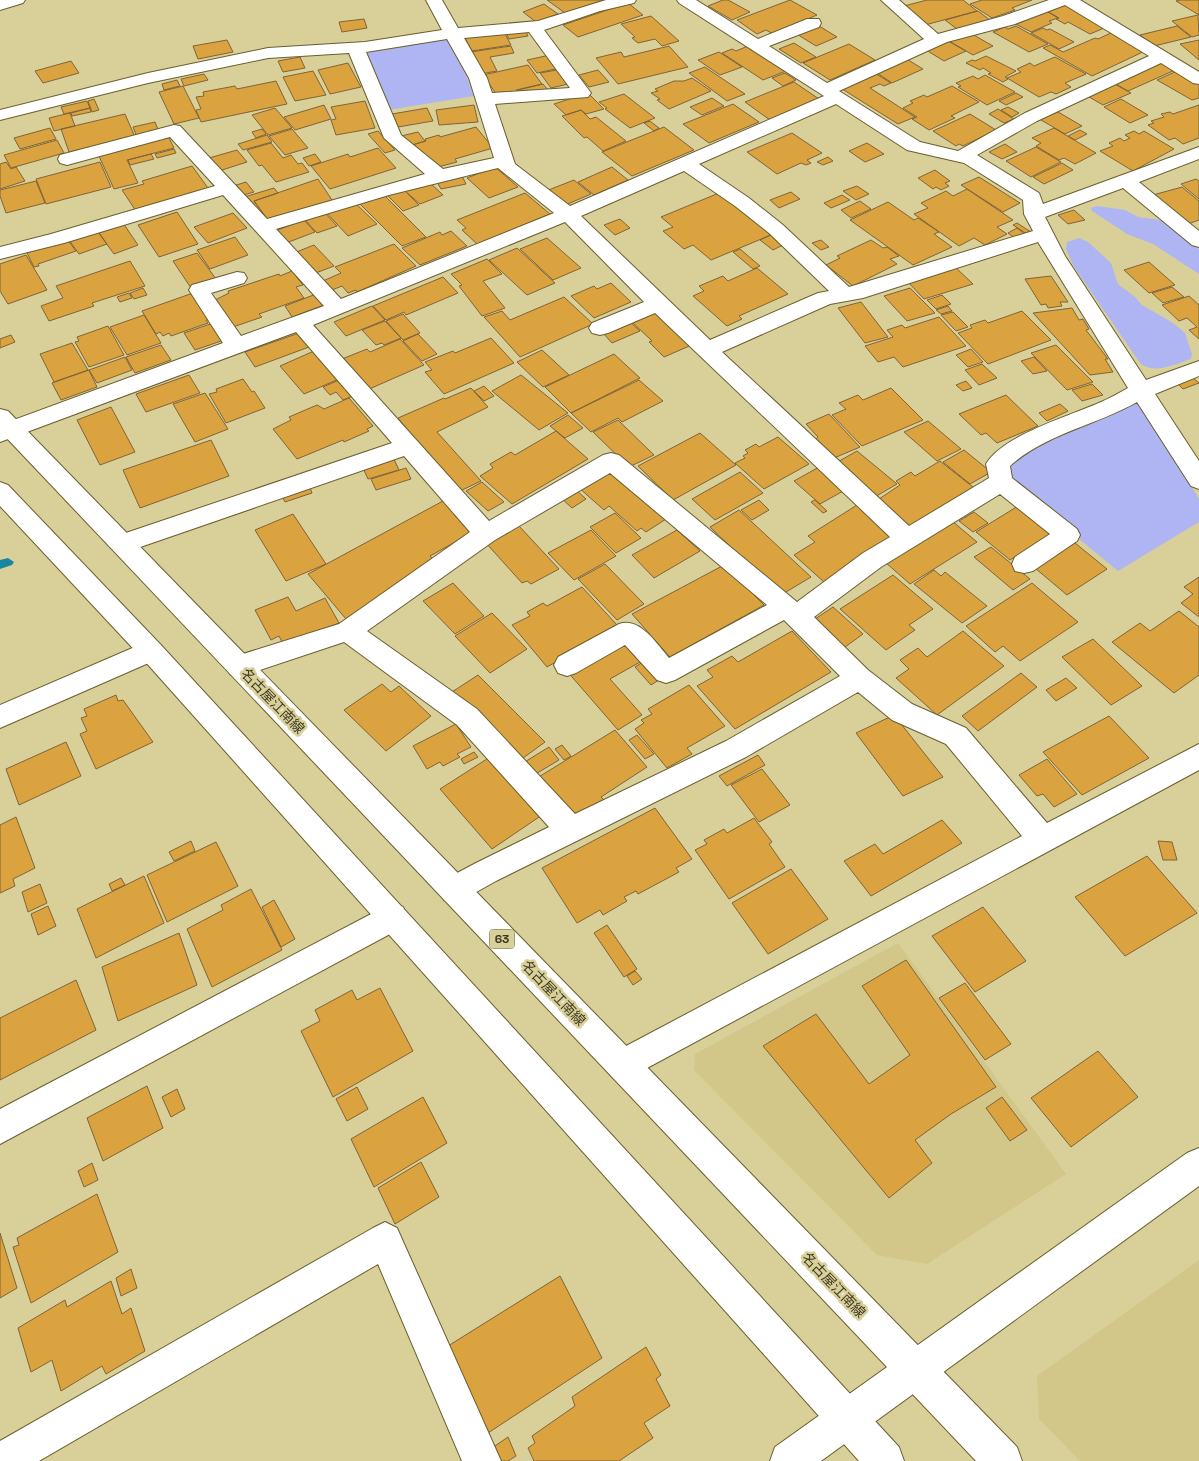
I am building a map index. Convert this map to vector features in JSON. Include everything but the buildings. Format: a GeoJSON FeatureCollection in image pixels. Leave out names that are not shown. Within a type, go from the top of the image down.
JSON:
{"type":"FeatureCollection","features":[{"type":"Feature","properties":{"kind":"street"},"geometry":{"type":"LineString","coordinates":[[0,4],[18,0]]}},
{"type":"Feature","properties":{"kind":"street"},"geometry":{"type":"LineString","coordinates":[[434,0],[478,78],[506,166],[568,214],[658,304],[907,539]]}},
{"type":"Feature","properties":{"kind":"street"},"geometry":{"type":"LineString","coordinates":[[0,114],[148,78],[268,53],[356,47],[533,26],[596,7],[628,0]]}},
{"type":"Feature","properties":{"kind":"street"},"geometry":{"type":"LineString","coordinates":[[685,0],[914,146],[970,159],[1032,197],[1034,214],[1055,256],[1140,391],[1199,480]]}},
{"type":"Feature","properties":{"kind":"street"},"geometry":{"type":"LineString","coordinates":[[889,0],[936,41]]}},
{"type":"Feature","properties":{"kind":"street"},"geometry":{"type":"LineString","coordinates":[[4,427],[236,346],[338,308],[568,214],[684,163],[831,94],[936,41],[1008,20],[1065,0],[1081,6],[1199,79]]}},
{"type":"Feature","properties":{"kind":"street"},"geometry":{"type":"LineString","coordinates":[[757,45],[813,23]]}},
{"type":"Feature","properties":{"kind":"street"},"geometry":{"type":"LineString","coordinates":[[484,99],[582,92],[533,26]]}},
{"type":"Feature","properties":{"kind":"street"},"geometry":{"type":"LineString","coordinates":[[356,47],[393,138],[438,175]]}},
{"type":"Feature","properties":{"kind":"street"},"geometry":{"type":"LineString","coordinates":[[960,156],[1031,117],[1162,56]]}},
{"type":"Feature","properties":{"kind":"street"},"geometry":{"type":"LineString","coordinates":[[67,159],[174,130],[338,308]]}},
{"type":"Feature","properties":{"kind":"street"},"geometry":{"type":"LineString","coordinates":[[1034,214],[1199,153]]}},
{"type":"Feature","properties":{"kind":"street"},"geometry":{"type":"LineString","coordinates":[[263,227],[348,199],[438,175],[504,161]]}},
{"type":"Feature","properties":{"kind":"street"},"geometry":{"type":"LineString","coordinates":[[684,163],[742,202],[776,229],[845,295]]}},
{"type":"Feature","properties":{"kind":"street"},"geometry":{"type":"LineString","coordinates":[[1125,180],[1199,241]]}},
{"type":"Feature","properties":{"kind":"street"},"geometry":{"type":"LineString","coordinates":[[0,253],[57,239],[227,188]]}},
{"type":"Feature","properties":{"kind":"street"},"geometry":{"type":"LineString","coordinates":[[707,350],[825,298],[845,295],[1044,234]]}},
{"type":"Feature","properties":{"kind":"street"},"geometry":{"type":"LineString","coordinates":[[236,346],[199,290],[237,278]]}},
{"type":"Feature","properties":{"kind":"street"},"geometry":{"type":"LineString","coordinates":[[600,328],[658,304]]}},
{"type":"Feature","properties":{"kind":"street"},"geometry":{"type":"LineString","coordinates":[[299,322],[486,534]]}},
{"type":"Feature","properties":{"kind":"street"},"geometry":{"type":"LineString","coordinates":[[1024,564],[1068,535],[1001,482],[998,464],[1010,453],[1045,434],[1111,407],[1140,391],[1199,368]]}},
{"type":"Feature","properties":{"kind":"street","name":"名古屋江南線"},"geometry":{"type":"LineString","coordinates":[[4,427],[123,544],[1003,1461]]}},
{"type":"Feature","properties":{"kind":"street"},"geometry":{"type":"LineString","coordinates":[[123,544],[408,446]]}},
{"type":"Feature","properties":{"kind":"street"},"geometry":{"type":"LineString","coordinates":[[239,666],[348,631],[486,534],[611,461],[791,611],[859,678],[902,712],[956,736],[1042,839]]}},
{"type":"Feature","properties":{"kind":"street"},"geometry":{"type":"LineString","coordinates":[[567,665],[628,631],[666,672],[791,611],[1001,482]]}},
{"type":"Feature","properties":{"kind":"street"},"geometry":{"type":"LineString","coordinates":[[0,491],[151,651],[885,1461]]}},
{"type":"Feature","properties":{"kind":"street"},"geometry":{"type":"LineString","coordinates":[[348,631],[467,717],[571,830]]}},
{"type":"Feature","properties":{"kind":"street"},"geometry":{"type":"LineString","coordinates":[[0,717],[151,651]]}},
{"type":"Feature","properties":{"kind":"street"},"geometry":{"type":"LineString","coordinates":[[455,890],[486,872],[736,749],[859,678]]}},
{"type":"Feature","properties":{"kind":"street"},"geometry":{"type":"LineString","coordinates":[[623,1065],[1199,756]]}},
{"type":"Feature","properties":{"kind":"street"},"geometry":{"type":"LineString","coordinates":[[0,1127],[392,917]]}},
{"type":"Feature","properties":{"kind":"street"},"geometry":{"type":"LineString","coordinates":[[789,1461],[1199,1165]]}},
{"type":"Feature","properties":{"kind":"street"},"geometry":{"type":"LineString","coordinates":[[2,1461],[385,1240],[482,1461]]}},
{"type":"Feature","properties":{"kind":"shaded area"},"geometry":{"type":"Polygon","coordinates":[[[443,38],[454,43],[474,96],[388,110],[365,53],[443,38]]]}},
{"type":"Feature","properties":{"kind":"shaded area"},"geometry":{"type":"Polygon","coordinates":[[[1097,206],[1125,210],[1138,217],[1160,220],[1172,228],[1199,249],[1199,274],[1153,244],[1127,234],[1092,211],[1091,208],[1097,206]]]}},
{"type":"Feature","properties":{"kind":"shaded area"},"geometry":{"type":"Polygon","coordinates":[[[1079,238],[1088,242],[1111,263],[1118,284],[1142,305],[1173,323],[1185,333],[1192,354],[1191,359],[1172,366],[1158,368],[1152,368],[1140,363],[1074,267],[1066,249],[1067,242],[1079,238]]]}},
{"type":"Feature","properties":{"kind":"shaded area"},"geometry":{"type":"Polygon","coordinates":[[[1136,400],[1163,438],[1199,499],[1199,522],[1118,571],[1011,483],[1011,467],[1016,458],[1051,438],[1136,400]]]}},
{"type":"Feature","properties":{"kind":"shaded area"},"geometry":{"type":"Polygon","coordinates":[[[898,943],[1066,1174],[927,1264],[877,1255],[694,1070],[695,1054],[898,943]]]}},
{"type":"Feature","properties":{"kind":"shaded area"},"geometry":{"type":"Polygon","coordinates":[[[1199,1260],[1199,1461],[1080,1461],[1039,1419],[1037,1376],[1199,1260]]]}},
{"type":"Feature","properties":{"kind":"waterway"},"geometry":{"type":"LineString","coordinates":[[0,565],[8,562]]}}]}
